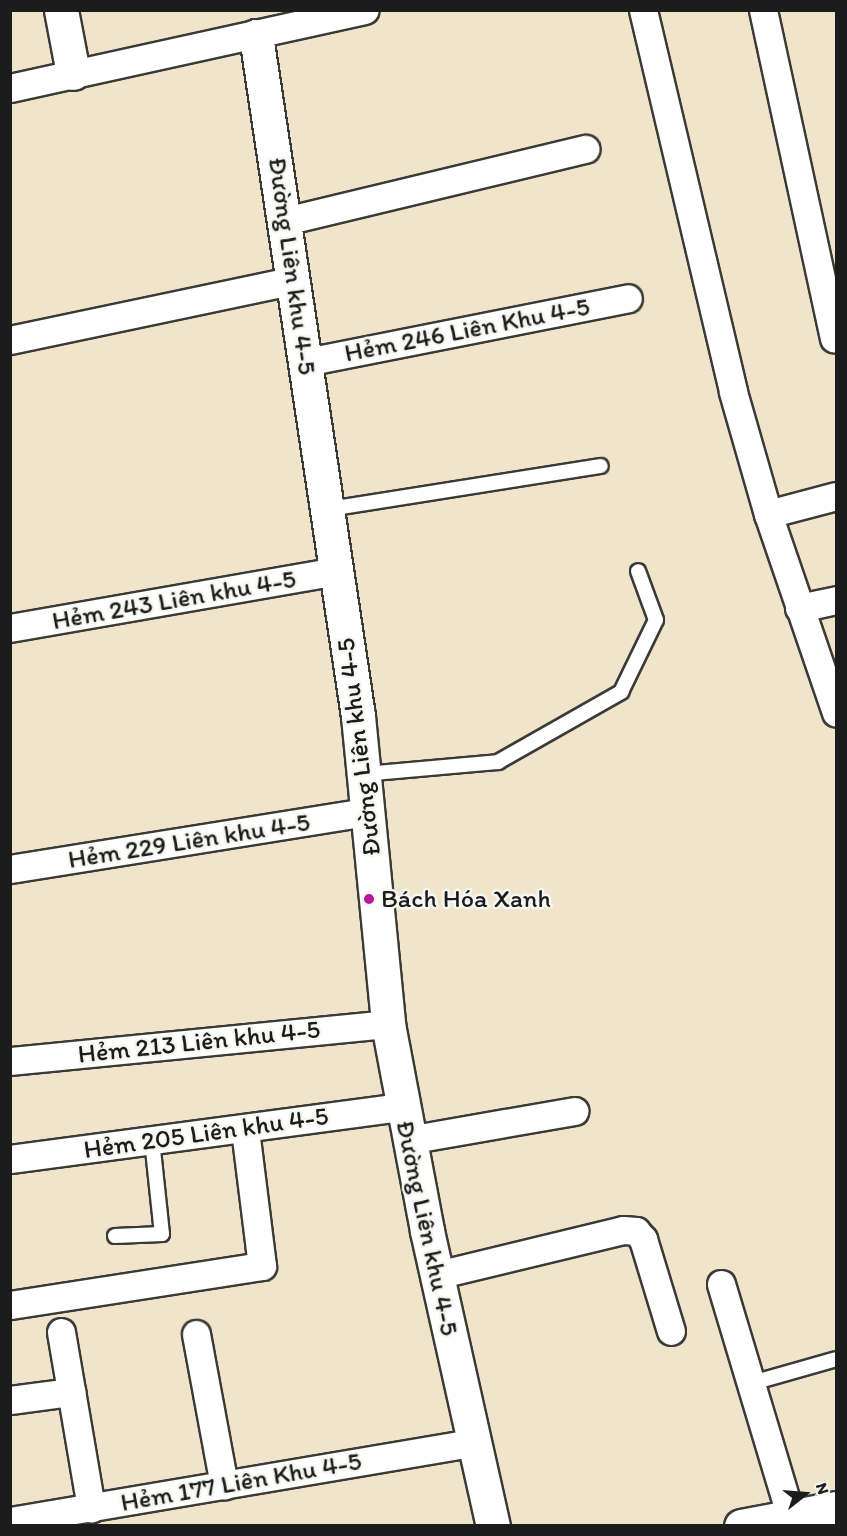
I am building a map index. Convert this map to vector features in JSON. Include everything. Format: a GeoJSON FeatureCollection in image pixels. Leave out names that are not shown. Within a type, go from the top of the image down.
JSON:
{"type":"FeatureCollection","features":[{"type":"Feature","properties":{"kind":"street"},"geometry":{"type":"LineString","coordinates":[[61,10],[73,74]]}},
{"type":"Feature","properties":{"kind":"street"},"geometry":{"type":"LineString","coordinates":[[10,88],[256,36],[365,10]]}},
{"type":"Feature","properties":{"kind":"street"},"geometry":{"type":"LineString","coordinates":[[643,10],[733,392],[768,514],[837,713]]}},
{"type":"Feature","properties":{"kind":"street"},"geometry":{"type":"LineString","coordinates":[[763,10],[834,338]]}},
{"type":"Feature","properties":{"kind":"street","name":"Đường Liên khu 4-5"},"geometry":{"type":"LineString","coordinates":[[256,36],[329,508],[364,774],[388,1024],[408,1140],[472,1443],[493,1526]]}},
{"type":"Feature","properties":{"kind":"street"},"geometry":{"type":"LineString","coordinates":[[285,221],[586,149]]}},
{"type":"Feature","properties":{"kind":"street"},"geometry":{"type":"LineString","coordinates":[[10,340],[294,280]]}},
{"type":"Feature","properties":{"kind":"street","name":"Hẻm 246 Liên Khu 4-5"},"geometry":{"type":"LineString","coordinates":[[306,362],[628,298]]}},
{"type":"Feature","properties":{"kind":"street"},"geometry":{"type":"LineString","coordinates":[[768,514],[837,496]]}},
{"type":"Feature","properties":{"kind":"street","name":"Hẻm 243 Liên khu 4-5"},"geometry":{"type":"LineString","coordinates":[[10,628],[337,571]]}},
{"type":"Feature","properties":{"kind":"street"},"geometry":{"type":"LineString","coordinates":[[799,608],[837,600]]}},
{"type":"Feature","properties":{"kind":"street","name":"Hẻm 229 Liên khu 4-5"},"geometry":{"type":"LineString","coordinates":[[10,869],[367,812]]}},
{"type":"Feature","properties":{"kind":"street","name":"Hẻm 213 Liên khu 4-5"},"geometry":{"type":"LineString","coordinates":[[10,1061],[388,1024]]}},
{"type":"Feature","properties":{"kind":"street","name":"Hẻm 205 Liên khu 4-5"},"geometry":{"type":"LineString","coordinates":[[10,1159],[402,1107]]}},
{"type":"Feature","properties":{"kind":"street"},"geometry":{"type":"LineString","coordinates":[[408,1140],[574,1111]]}},
{"type":"Feature","properties":{"kind":"street"},"geometry":{"type":"LineString","coordinates":[[10,1305],[262,1266],[245,1129]]}},
{"type":"Feature","properties":{"kind":"street"},"geometry":{"type":"LineString","coordinates":[[437,1275],[623,1230],[636,1231],[643,1239],[671,1331]]}},
{"type":"Feature","properties":{"kind":"street"},"geometry":{"type":"LineString","coordinates":[[721,1284],[791,1517]]}},
{"type":"Feature","properties":{"kind":"street"},"geometry":{"type":"LineString","coordinates":[[61,1332],[91,1508]]}},
{"type":"Feature","properties":{"kind":"street"},"geometry":{"type":"LineString","coordinates":[[196,1334],[224,1485]]}},
{"type":"Feature","properties":{"kind":"street"},"geometry":{"type":"LineString","coordinates":[[10,1400],[71,1392]]}},
{"type":"Feature","properties":{"kind":"street","name":"Hẻm 177 Liên Khu 4-5"},"geometry":{"type":"LineString","coordinates":[[10,1521],[472,1443]]}},
{"type":"Feature","properties":{"kind":"street"},"geometry":{"type":"LineString","coordinates":[[741,1526],[837,1508]]}},
{"type":"Feature","properties":{"kind":"lane"},"geometry":{"type":"LineString","coordinates":[[329,508],[601,466]]}},
{"type":"Feature","properties":{"kind":"lane"},"geometry":{"type":"LineString","coordinates":[[364,774],[498,762],[621,692],[656,620],[638,570]]}},
{"type":"Feature","properties":{"kind":"lane"},"geometry":{"type":"LineString","coordinates":[[115,1236],[162,1234],[152,1141]]}},
{"type":"Feature","properties":{"kind":"lane"},"geometry":{"type":"LineString","coordinates":[[752,1383],[837,1359]]}},
{"type":"Feature","properties":{"kind":"place","name":"Bách Hóa Xanh"},"geometry":{"type":"Point","coordinates":[369,899]}}]}
